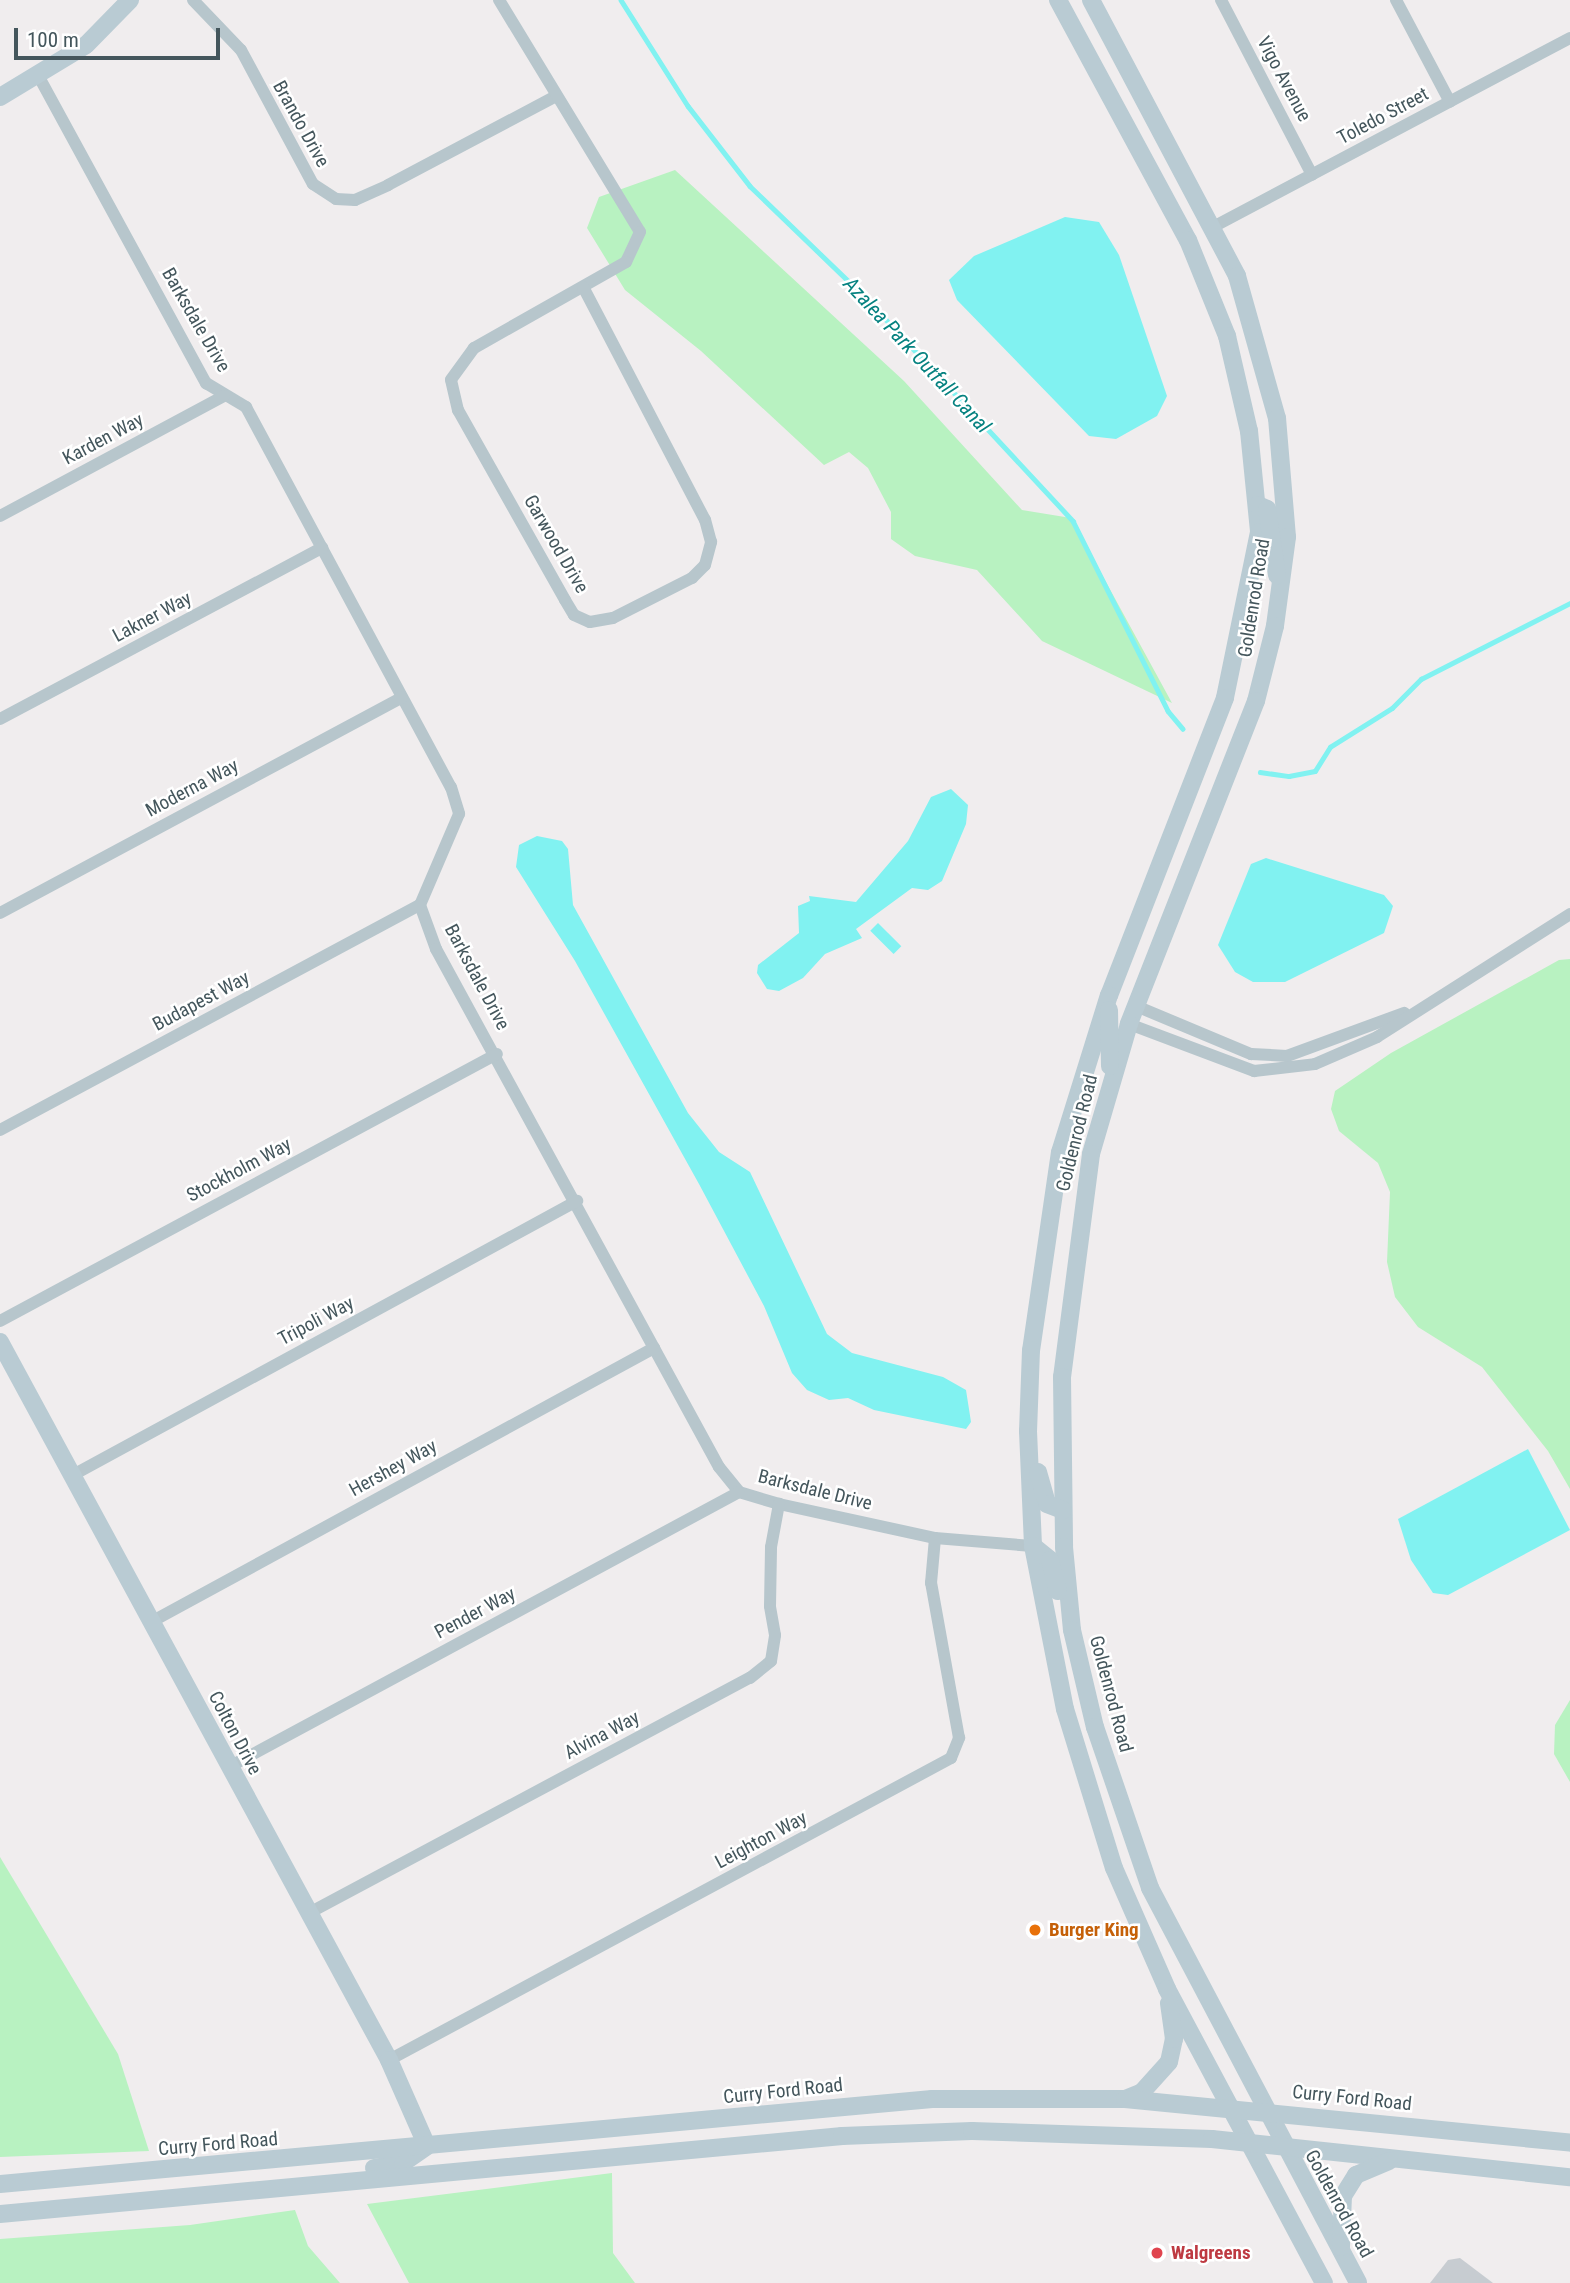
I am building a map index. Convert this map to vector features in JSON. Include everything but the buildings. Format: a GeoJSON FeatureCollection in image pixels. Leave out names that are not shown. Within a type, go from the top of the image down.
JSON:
{"type":"FeatureCollection","features":[{"type":"Feature","properties":{"kind":"main road"},"geometry":{"type":"LineString","coordinates":[[0,97],[39,77],[86,46],[130,0]]}},
{"type":"Feature","properties":{"kind":"main road","name":"Goldenrod Road"},"geometry":{"type":"LineString","coordinates":[[1058,0],[1211,291],[1227,336],[1249,431],[1259,532],[1225,698],[1109,995],[1060,1152],[1031,1350],[1028,1432],[1033,1546],[1082,1774],[1114,1868],[1167,1989],[1324,2283]]}},
{"type":"Feature","properties":{"kind":"main road","name":"Goldenrod Road"},"geometry":{"type":"LineString","coordinates":[[1091,0],[1213,227],[1251,314],[1277,418],[1287,537],[1280,589],[1256,701],[1129,1024],[1110,1084],[1076,1247],[1062,1377],[1063,1510],[1072,1630],[1095,1727],[1150,1888],[1264,2110],[1358,2283]]}},
{"type":"Feature","properties":{"kind":"main road"},"geometry":{"type":"LineString","coordinates":[[1256,505],[1267,509],[1280,589]]}},
{"type":"Feature","properties":{"kind":"main road"},"geometry":{"type":"LineString","coordinates":[[1129,1024],[1122,991],[1135,954],[1133,936]]}},
{"type":"Feature","properties":{"kind":"main road"},"geometry":{"type":"LineString","coordinates":[[1109,995],[1110,1084]]}},
{"type":"Feature","properties":{"kind":"main road","name":"Colton Drive"},"geometry":{"type":"LineString","coordinates":[[0,1342],[388,2060],[427,2146]]}},
{"type":"Feature","properties":{"kind":"main road"},"geometry":{"type":"LineString","coordinates":[[1028,1432],[1042,1493],[1047,1504],[1063,1510]]}},
{"type":"Feature","properties":{"kind":"main road"},"geometry":{"type":"LineString","coordinates":[[1033,1546],[1050,1560],[1072,1630]]}},
{"type":"Feature","properties":{"kind":"main road"},"geometry":{"type":"LineString","coordinates":[[1125,2099],[1142,2092],[1170,2062],[1174,2039],[1167,1989]]}},
{"type":"Feature","properties":{"kind":"main road","name":"Curry Ford Road"},"geometry":{"type":"LineString","coordinates":[[0,2185],[932,2099],[1125,2099],[1230,2106],[1570,2143]]}},
{"type":"Feature","properties":{"kind":"main road"},"geometry":{"type":"LineString","coordinates":[[449,2173],[461,2153],[701,2129],[732,2117]]}},
{"type":"Feature","properties":{"kind":"main road"},"geometry":{"type":"LineString","coordinates":[[0,2214],[933,2133],[1249,2143],[1570,2177]]}},
{"type":"Feature","properties":{"kind":"main road"},"geometry":{"type":"LineString","coordinates":[[96,2205],[127,2191],[395,2166],[427,2146]]}},
{"type":"Feature","properties":{"kind":"main road"},"geometry":{"type":"LineString","coordinates":[[1341,2252],[1343,2196],[1356,2175],[1396,2159]]}},
{"type":"Feature","properties":{"kind":"street","name":"Brando Drive"},"geometry":{"type":"LineString","coordinates":[[193,0],[241,50],[313,184],[336,199],[355,200],[388,185],[556,96]]}},
{"type":"Feature","properties":{"kind":"street","name":"Garwood Drive"},"geometry":{"type":"LineString","coordinates":[[499,0],[640,232],[640,243],[625,262],[474,348],[451,380],[457,410],[558,588],[574,615],[590,622],[613,618],[692,578],[705,565],[710,542],[705,520],[583,288]]}},
{"type":"Feature","properties":{"kind":"street","name":"Vigo Avenue"},"geometry":{"type":"LineString","coordinates":[[1221,0],[1312,175]]}},
{"type":"Feature","properties":{"kind":"street"},"geometry":{"type":"LineString","coordinates":[[1396,0],[1450,102]]}},
{"type":"Feature","properties":{"kind":"street","name":"Toledo Street"},"geometry":{"type":"LineString","coordinates":[[1213,227],[1570,38]]}},
{"type":"Feature","properties":{"kind":"street","name":"Barksdale Drive"},"geometry":{"type":"LineString","coordinates":[[39,77],[206,383],[246,407],[451,787],[459,814],[420,905],[436,949],[497,1054],[719,1467],[739,1492],[779,1504],[934,1538],[1033,1546]]}},
{"type":"Feature","properties":{"kind":"street","name":"Karden Way"},"geometry":{"type":"LineString","coordinates":[[0,516],[224,396]]}},
{"type":"Feature","properties":{"kind":"street","name":"Lakner Way"},"geometry":{"type":"LineString","coordinates":[[0,719],[322,548]]}},
{"type":"Feature","properties":{"kind":"street","name":"Moderna Way"},"geometry":{"type":"LineString","coordinates":[[0,913],[402,697]]}},
{"type":"Feature","properties":{"kind":"street","name":"Budapest Way"},"geometry":{"type":"LineString","coordinates":[[0,1130],[420,905]]}},
{"type":"Feature","properties":{"kind":"street"},"geometry":{"type":"LineString","coordinates":[[1129,1024],[1254,1071],[1285,1070],[1315,1064],[1377,1037],[1411,1012],[1570,914]]}},
{"type":"Feature","properties":{"kind":"street"},"geometry":{"type":"LineString","coordinates":[[1136,1006],[1251,1054],[1287,1056],[1411,1012]]}},
{"type":"Feature","properties":{"kind":"street","name":"Stockholm Way"},"geometry":{"type":"LineString","coordinates":[[0,1321],[497,1054]]}},
{"type":"Feature","properties":{"kind":"street","name":"Tripoli Way"},"geometry":{"type":"LineString","coordinates":[[73,1475],[577,1201]]}},
{"type":"Feature","properties":{"kind":"street","name":"Hershey Way"},"geometry":{"type":"LineString","coordinates":[[151,1622],[654,1348]]}},
{"type":"Feature","properties":{"kind":"street","name":"Pender Way"},"geometry":{"type":"LineString","coordinates":[[229,1767],[739,1492]]}},
{"type":"Feature","properties":{"kind":"street","name":"Alvina Way"},"geometry":{"type":"LineString","coordinates":[[309,1913],[750,1678],[771,1661],[775,1635],[770,1606],[771,1547],[779,1504]]}},
{"type":"Feature","properties":{"kind":"street","name":"Leighton Way"},"geometry":{"type":"LineString","coordinates":[[388,2060],[951,1758],[959,1738],[931,1583],[934,1538]]}},
{"type":"Feature","properties":{"kind":"green space"},"geometry":{"type":"Polygon","coordinates":[[[675,170],[904,381],[1022,510],[1071,518],[1172,703],[1042,641],[977,570],[915,556],[891,539],[891,512],[868,468],[849,452],[824,465],[701,351],[625,290],[587,228],[599,197],[675,170]]]}},
{"type":"Feature","properties":{"kind":"green space"},"geometry":{"type":"Polygon","coordinates":[[[1570,959],[1570,1489],[1548,1451],[1482,1367],[1418,1327],[1395,1297],[1387,1262],[1390,1192],[1378,1163],[1339,1131],[1331,1109],[1335,1091],[1391,1053],[1559,960],[1570,959]]]}},
{"type":"Feature","properties":{"kind":"green space"},"geometry":{"type":"Polygon","coordinates":[[[1570,1700],[1570,1782],[1554,1754],[1555,1725],[1570,1700]]]}},
{"type":"Feature","properties":{"kind":"green space"},"geometry":{"type":"Polygon","coordinates":[[[0,1857],[118,2054],[149,2151],[0,2157],[0,1857]]]}},
{"type":"Feature","properties":{"kind":"green space"},"geometry":{"type":"Polygon","coordinates":[[[612,2173],[613,2253],[635,2283],[409,2283],[367,2204],[612,2173]]]}},
{"type":"Feature","properties":{"kind":"green space"},"geometry":{"type":"Polygon","coordinates":[[[295,2210],[308,2246],[340,2283],[0,2283],[0,2239],[190,2225],[295,2210]]]}},
{"type":"Feature","properties":{"kind":"water"},"geometry":{"type":"Polygon","coordinates":[[[1065,217],[1099,222],[1119,255],[1167,396],[1157,416],[1116,439],[1089,436],[957,300],[949,280],[974,256],[1065,217]]]}},
{"type":"Feature","properties":{"kind":"water"},"geometry":{"type":"Polygon","coordinates":[[[951,789],[968,805],[966,824],[942,881],[928,890],[912,888],[856,929],[862,938],[825,954],[803,978],[779,991],[767,989],[757,973],[758,965],[799,933],[798,906],[810,901],[809,896],[856,902],[908,841],[931,797],[951,789]]]}},
{"type":"Feature","properties":{"kind":"water"},"geometry":{"type":"Polygon","coordinates":[[[537,836],[562,841],[568,849],[573,905],[688,1113],[719,1152],[750,1172],[827,1334],[852,1353],[943,1377],[966,1390],[971,1422],[966,1429],[874,1410],[848,1398],[829,1400],[807,1390],[792,1373],[764,1306],[699,1184],[575,961],[516,867],[519,845],[537,836]]]}},
{"type":"Feature","properties":{"kind":"water"},"geometry":{"type":"Polygon","coordinates":[[[1266,858],[1384,895],[1393,906],[1384,933],[1285,982],[1253,982],[1235,972],[1218,945],[1251,864],[1266,858]]]}},
{"type":"Feature","properties":{"kind":"water"},"geometry":{"type":"Polygon","coordinates":[[[878,923],[901,946],[894,954],[870,931],[878,923]]]}},
{"type":"Feature","properties":{"kind":"water"},"geometry":{"type":"Polygon","coordinates":[[[1528,1449],[1570,1530],[1448,1595],[1433,1593],[1411,1560],[1398,1519],[1528,1449]]]}},
{"type":"Feature","properties":{"kind":"waterway","name":"Azalea Park Outfall Canal"},"geometry":{"type":"LineString","coordinates":[[621,0],[688,106],[750,186],[865,297],[1073,521],[1168,711],[1183,729]]}},
{"type":"Feature","properties":{"kind":"waterway","name":"Azalea Park Outfall Canal"},"geometry":{"type":"LineString","coordinates":[[1260,772],[1289,776],[1315,771],[1330,747],[1392,708],[1421,679],[1570,603]]}},
{"type":"Feature","properties":{"kind":"place","name":"Burger King"},"geometry":{"type":"Point","coordinates":[1035,1930]}},
{"type":"Feature","properties":{"kind":"place","name":"Walgreens"},"geometry":{"type":"Point","coordinates":[1157,2253]}}]}
